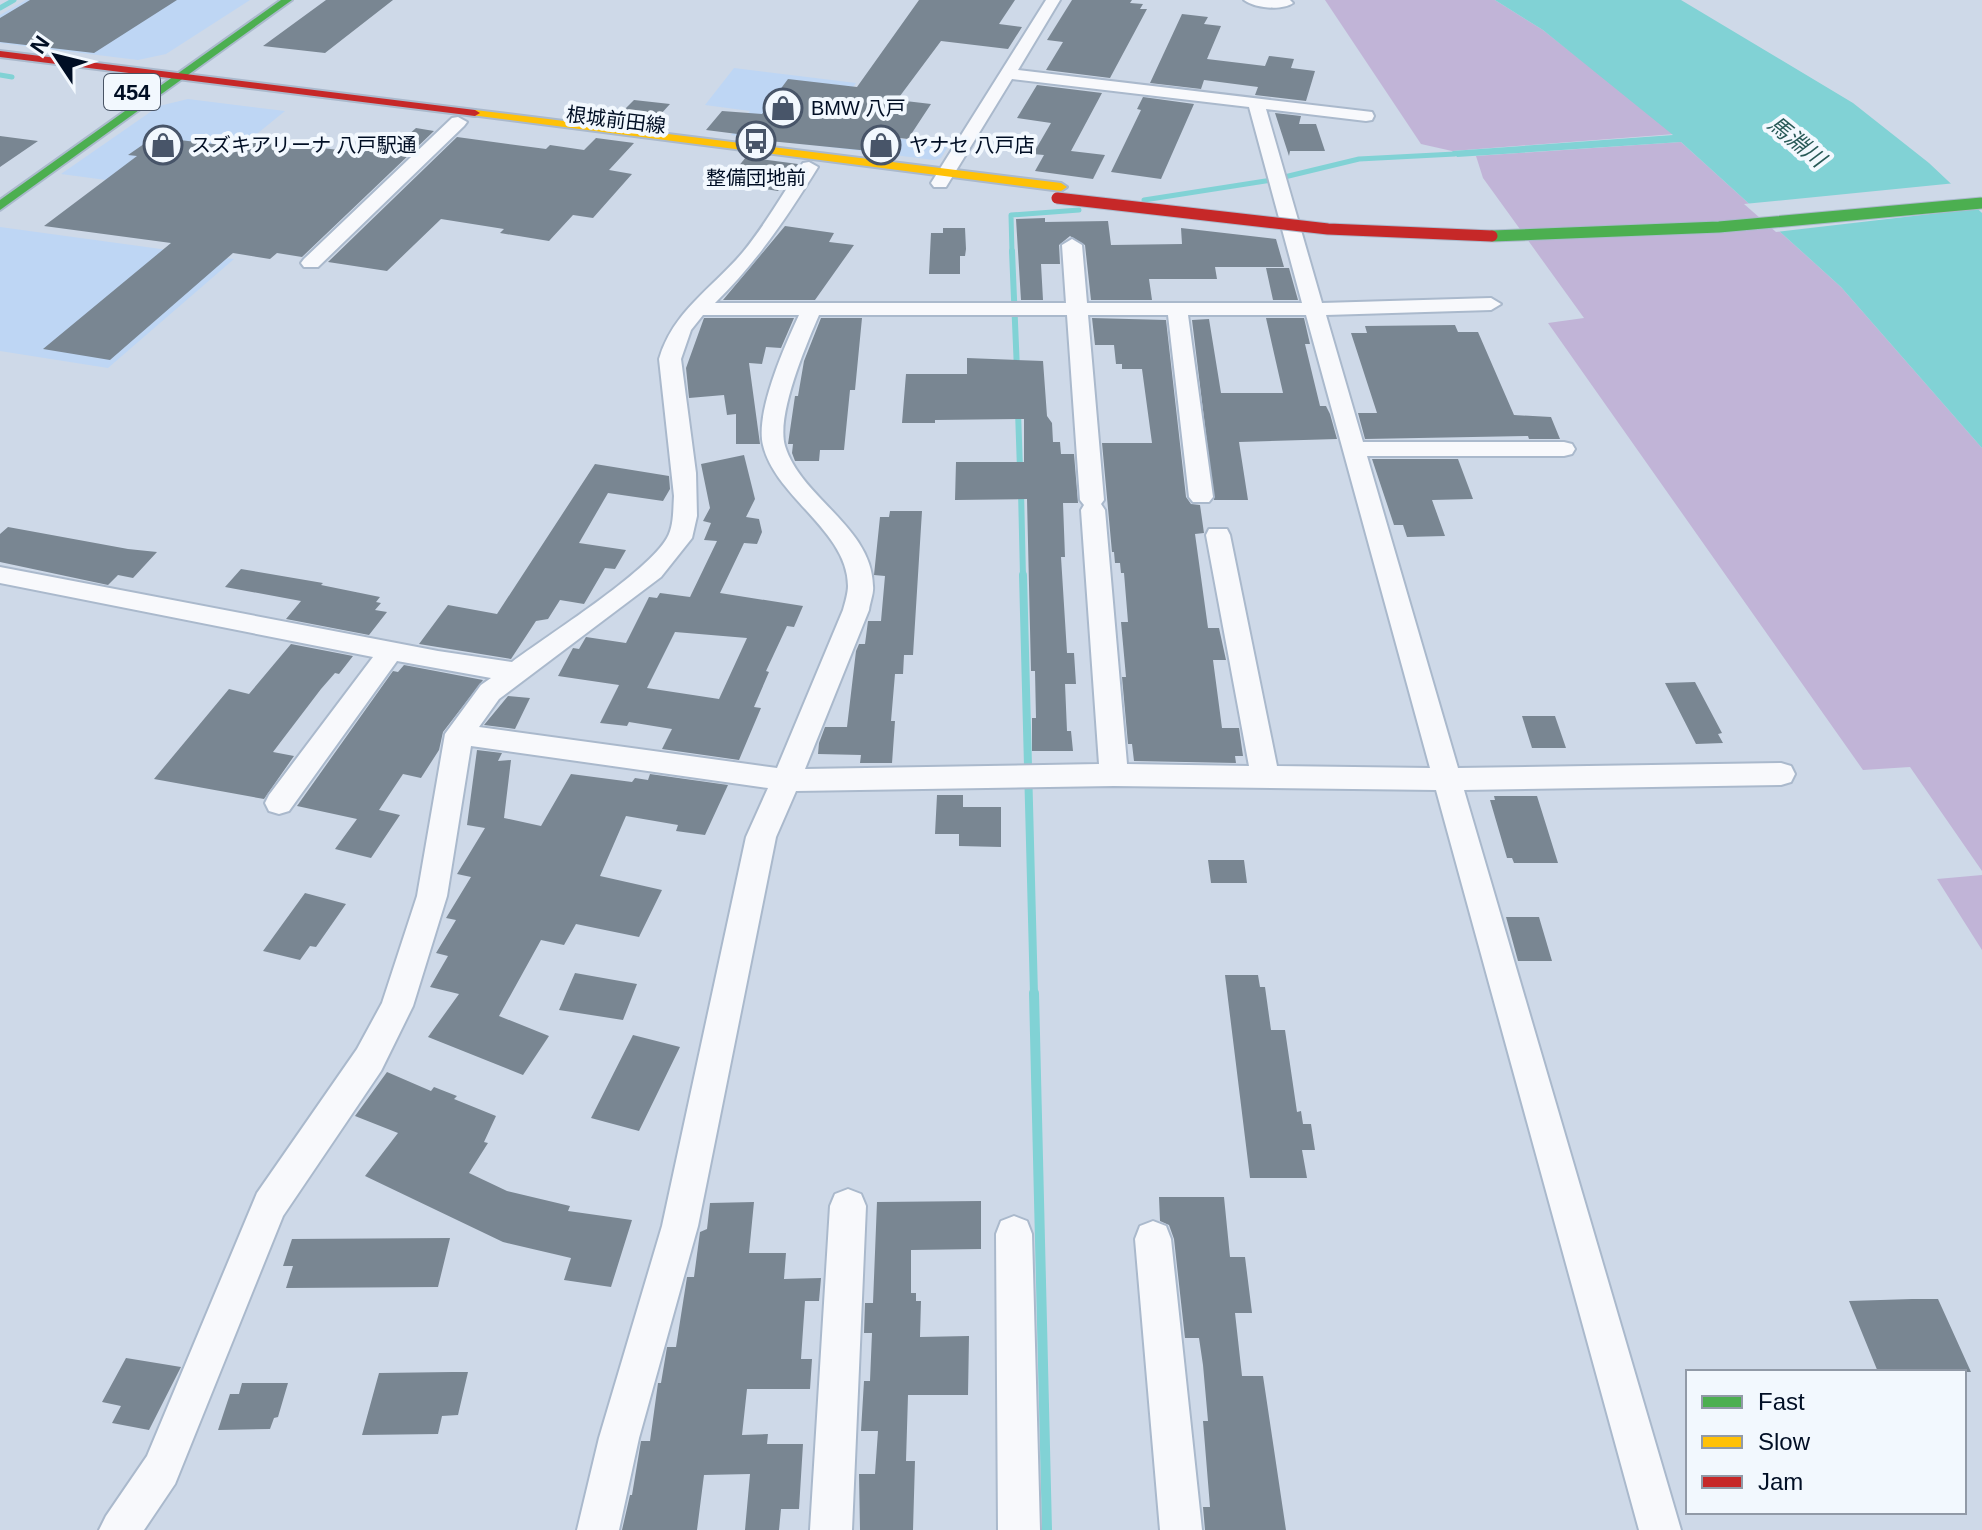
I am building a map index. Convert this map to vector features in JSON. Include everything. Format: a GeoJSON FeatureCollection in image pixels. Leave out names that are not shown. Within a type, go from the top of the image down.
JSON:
{"type":"FeatureCollection","features":[{"type":"Feature","properties":{"kind":"main road","name":"454"},"geometry":{"type":"LineString","coordinates":[[0,206],[265,0]]}},
{"type":"Feature","properties":{"kind":"main road","name":"454"},"geometry":{"type":"LineString","coordinates":[[0,185],[287,0]]}},
{"type":"Feature","properties":{"kind":"main road"},"geometry":{"type":"LineString","coordinates":[[0,54],[164,79]]}},
{"type":"Feature","properties":{"kind":"main road"},"geometry":{"type":"LineString","coordinates":[[0,64],[164,79]]}},
{"type":"Feature","properties":{"kind":"main road","name":"根城前田線"},"geometry":{"type":"LineString","coordinates":[[164,79],[458,122],[809,167],[943,178]]}},
{"type":"Feature","properties":{"kind":"main road","name":"根城前田線"},"geometry":{"type":"LineString","coordinates":[[164,79],[1059,193]]}},
{"type":"Feature","properties":{"kind":"main road"},"geometry":{"type":"LineString","coordinates":[[1059,193],[1314,215],[1535,223],[1696,217],[1982,191]]}},
{"type":"Feature","properties":{"kind":"main road"},"geometry":{"type":"LineString","coordinates":[[1059,193],[1310,227],[1452,236],[1572,236],[1713,229],[1982,203]]}},
{"type":"Feature","properties":{"kind":"street"},"geometry":{"type":"LineString","coordinates":[[943,178],[1053,0]]}},
{"type":"Feature","properties":{"kind":"street"},"geometry":{"type":"LineString","coordinates":[[1251,0],[1285,3]]}},
{"type":"Feature","properties":{"kind":"street"},"geometry":{"type":"LineString","coordinates":[[1008,74],[1366,116]]}},
{"type":"Feature","properties":{"kind":"street"},"geometry":{"type":"LineString","coordinates":[[1256,104],[1660,1530]]}},
{"type":"Feature","properties":{"kind":"street"},"geometry":{"type":"LineString","coordinates":[[311,263],[458,122]]}},
{"type":"Feature","properties":{"kind":"street"},"geometry":{"type":"LineString","coordinates":[[120,1530],[161,1470],[270,1205],[369,1060],[397,1006],[432,896],[459,734],[490,692],[652,571],[672,551],[682,532],[687,506],[670,359],[672,342],[682,325],[744,263],[809,167]]}},
{"type":"Feature","properties":{"kind":"street"},"geometry":{"type":"LineString","coordinates":[[1072,245],[1114,775]]}},
{"type":"Feature","properties":{"kind":"street"},"geometry":{"type":"LineString","coordinates":[[698,309],[1313,309],[1491,304]]}},
{"type":"Feature","properties":{"kind":"street"},"geometry":{"type":"LineString","coordinates":[[1177,307],[1201,497]]}},
{"type":"Feature","properties":{"kind":"street"},"geometry":{"type":"LineString","coordinates":[[598,1530],[619,1438],[680,1226],[716,1066],[761,837],[856,610],[861,586],[856,562],[844,541],[784,468],[773,443],[778,397],[790,358],[812,308]]}},
{"type":"Feature","properties":{"kind":"street"},"geometry":{"type":"LineString","coordinates":[[1356,449],[1564,449]]}},
{"type":"Feature","properties":{"kind":"street"},"geometry":{"type":"LineString","coordinates":[[1218,535],[1265,777]]}},
{"type":"Feature","properties":{"kind":"street"},"geometry":{"type":"LineString","coordinates":[[0,575],[391,651],[517,672]]}},
{"type":"Feature","properties":{"kind":"street"},"geometry":{"type":"LineString","coordinates":[[279,803],[391,651]]}},
{"type":"Feature","properties":{"kind":"street"},"geometry":{"type":"LineString","coordinates":[[459,734],[787,780],[1114,775],[1446,779],[1781,774]]}},
{"type":"Feature","properties":{"kind":"street"},"geometry":{"type":"LineString","coordinates":[[831,1530],[848,1206]]}},
{"type":"Feature","properties":{"kind":"street"},"geometry":{"type":"LineString","coordinates":[[1014,1234],[1019,1530]]}},
{"type":"Feature","properties":{"kind":"street"},"geometry":{"type":"LineString","coordinates":[[1153,1239],[1181,1530]]}},
{"type":"Feature","properties":{"kind":"shaded area"},"geometry":{"type":"Polygon","coordinates":[[[26,0],[250,0],[166,54],[138,60],[0,43],[0,15],[26,0]]]}},
{"type":"Feature","properties":{"kind":"shaded area"},"geometry":{"type":"Polygon","coordinates":[[[1325,0],[1495,0],[1543,30],[1675,134],[1452,151],[1421,144],[1325,0]]]}},
{"type":"Feature","properties":{"kind":"shaded area","name":"BMW 八戸"},"geometry":{"type":"Polygon","coordinates":[[[734,68],[856,83],[812,145],[731,135],[750,111],[705,105],[734,68]]]}},
{"type":"Feature","properties":{"kind":"shaded area","name":"スズキアリーナ 八戸駅通"},"geometry":{"type":"Polygon","coordinates":[[[188,99],[285,111],[242,146],[224,144],[166,188],[61,174],[159,106],[188,99]]]}},
{"type":"Feature","properties":{"kind":"shaded area","name":"ヤナセ 八戸店"},"geometry":{"type":"Polygon","coordinates":[[[826,129],[949,145],[941,158],[934,160],[814,145],[826,129]]]}},
{"type":"Feature","properties":{"kind":"shaded area"},"geometry":{"type":"Polygon","coordinates":[[[1681,142],[1841,287],[1982,448],[1982,871],[1910,767],[1863,770],[1548,323],[1584,318],[1483,178],[1476,156],[1681,142]]]}},
{"type":"Feature","properties":{"kind":"shaded area"},"geometry":{"type":"Polygon","coordinates":[[[0,227],[234,259],[108,368],[0,351],[0,227]]]}},
{"type":"Feature","properties":{"kind":"shaded area"},"geometry":{"type":"Polygon","coordinates":[[[1982,875],[1982,950],[1937,879],[1982,875]]]}},
{"type":"Feature","properties":{"kind":"water","name":"馬淵川"},"geometry":{"type":"Polygon","coordinates":[[[1495,0],[1681,0],[1853,103],[1929,163],[1982,213],[1982,448],[1841,287],[1681,142],[1457,157],[1452,151],[1673,135],[1543,30],[1495,0]]]}},
{"type":"Feature","properties":{"kind":"pier"},"geometry":{"type":"Polygon","coordinates":[[[1956,183],[1982,208],[1776,232],[1744,204],[1956,183]]]}},
{"type":"Feature","properties":{"kind":"building"},"geometry":{"type":"Polygon","coordinates":[[[30,0],[177,0],[94,53],[0,42],[0,18],[30,0]]]}},
{"type":"Feature","properties":{"kind":"building"},"geometry":{"type":"Polygon","coordinates":[[[326,0],[393,0],[325,53],[263,46],[326,0]]]}},
{"type":"Feature","properties":{"kind":"building"},"geometry":{"type":"Polygon","coordinates":[[[919,0],[1015,0],[999,24],[1022,27],[1008,49],[941,41],[897,100],[931,104],[908,139],[900,138],[890,153],[760,140],[761,137],[706,130],[722,111],[762,114],[788,79],[857,87],[919,0]]]}},
{"type":"Feature","properties":{"kind":"building"},"geometry":{"type":"Polygon","coordinates":[[[1072,0],[1132,0],[1130,3],[1143,4],[1140,9],[1147,9],[1110,78],[1046,70],[1063,42],[1047,40],[1072,0]]]}},
{"type":"Feature","properties":{"kind":"building"},"geometry":{"type":"Polygon","coordinates":[[[1182,14],[1208,17],[1204,24],[1221,26],[1207,59],[1265,66],[1269,56],[1294,59],[1291,68],[1315,71],[1306,101],[1255,95],[1258,87],[1204,80],[1201,89],[1150,83],[1182,14]]]}},
{"type":"Feature","properties":{"kind":"building"},"geometry":{"type":"Polygon","coordinates":[[[1037,85],[1102,93],[1071,151],[1105,155],[1093,179],[1035,171],[1044,155],[1033,154],[1051,123],[1017,118],[1037,85]]]}},
{"type":"Feature","properties":{"kind":"building"},"geometry":{"type":"Polygon","coordinates":[[[1143,97],[1194,104],[1161,179],[1111,172],[1141,110],[1137,109],[1143,97]]]}},
{"type":"Feature","properties":{"kind":"building"},"geometry":{"type":"Polygon","coordinates":[[[634,100],[670,104],[650,126],[613,121],[634,100]]]}},
{"type":"Feature","properties":{"kind":"building"},"geometry":{"type":"Polygon","coordinates":[[[1275,113],[1301,116],[1299,124],[1316,124],[1325,151],[1290,151],[1289,156],[1275,113]]]}},
{"type":"Feature","properties":{"kind":"building"},"geometry":{"type":"Polygon","coordinates":[[[416,128],[434,131],[302,257],[277,253],[270,259],[233,253],[110,360],[43,349],[171,243],[44,226],[137,156],[128,155],[154,137],[239,147],[251,139],[363,153],[378,141],[398,144],[416,128]]]}},
{"type":"Feature","properties":{"kind":"building"},"geometry":{"type":"Polygon","coordinates":[[[0,136],[38,141],[0,167],[0,136]]]}},
{"type":"Feature","properties":{"kind":"building"},"geometry":{"type":"Polygon","coordinates":[[[457,137],[546,149],[550,145],[584,150],[596,138],[634,143],[609,170],[632,174],[593,218],[573,215],[549,241],[500,233],[504,229],[441,219],[387,271],[328,262],[457,137]]]}},
{"type":"Feature","properties":{"kind":"building"},"geometry":{"type":"Polygon","coordinates":[[[746,157],[798,164],[778,191],[725,183],[746,157]]]}},
{"type":"Feature","properties":{"kind":"building"},"geometry":{"type":"Polygon","coordinates":[[[1045,218],[1045,222],[1108,221],[1111,245],[1182,244],[1181,228],[1276,239],[1284,267],[1215,267],[1217,279],[1149,279],[1152,300],[1091,300],[1085,245],[1070,236],[1059,245],[1060,264],[1041,264],[1043,300],[1021,300],[1016,219],[1045,218]]]}},
{"type":"Feature","properties":{"kind":"building"},"geometry":{"type":"Polygon","coordinates":[[[785,226],[834,233],[829,242],[854,245],[815,300],[723,300],[785,226]]]}},
{"type":"Feature","properties":{"kind":"building"},"geometry":{"type":"Polygon","coordinates":[[[943,228],[965,228],[966,249],[965,256],[960,256],[960,274],[929,274],[931,233],[943,233],[943,228]]]}},
{"type":"Feature","properties":{"kind":"building"},"geometry":{"type":"Polygon","coordinates":[[[1266,268],[1289,268],[1298,300],[1273,300],[1266,268]]]}},
{"type":"Feature","properties":{"kind":"building"},"geometry":{"type":"Polygon","coordinates":[[[704,318],[794,318],[781,348],[766,347],[762,364],[749,363],[760,444],[736,444],[736,414],[727,415],[724,395],[689,398],[686,368],[704,318]]]}},
{"type":"Feature","properties":{"kind":"building"},"geometry":{"type":"Polygon","coordinates":[[[821,318],[862,318],[855,390],[850,390],[844,450],[820,450],[819,461],[795,461],[793,444],[788,444],[795,396],[798,396],[804,361],[821,318]]]}},
{"type":"Feature","properties":{"kind":"building"},"geometry":{"type":"Polygon","coordinates":[[[1092,318],[1166,320],[1186,497],[1191,504],[1200,505],[1204,533],[1195,534],[1208,628],[1219,628],[1226,660],[1213,660],[1222,728],[1239,728],[1243,756],[1235,756],[1236,763],[1134,761],[1132,744],[1128,744],[1122,677],[1126,677],[1121,622],[1128,622],[1124,573],[1121,573],[1120,563],[1115,563],[1112,552],[1102,443],[1152,443],[1142,369],[1122,369],[1122,364],[1116,364],[1114,345],[1095,345],[1092,318]]]}},
{"type":"Feature","properties":{"kind":"building"},"geometry":{"type":"Polygon","coordinates":[[[1266,318],[1304,318],[1310,344],[1305,344],[1320,406],[1326,406],[1337,439],[1239,442],[1248,500],[1214,500],[1192,320],[1209,319],[1221,393],[1283,393],[1266,318]]]}},
{"type":"Feature","properties":{"kind":"building"},"geometry":{"type":"Polygon","coordinates":[[[1455,325],[1458,332],[1478,332],[1514,415],[1551,417],[1560,439],[1529,439],[1528,436],[1365,439],[1358,413],[1377,413],[1351,333],[1367,333],[1365,326],[1455,325]]]}},
{"type":"Feature","properties":{"kind":"building"},"geometry":{"type":"Polygon","coordinates":[[[967,358],[1043,361],[1047,416],[1052,423],[1053,442],[1060,442],[1061,454],[1074,454],[1078,503],[1063,503],[1065,557],[1061,557],[1067,653],[1074,653],[1076,684],[1065,684],[1067,731],[1071,731],[1073,751],[1032,751],[1032,718],[1036,718],[1035,671],[1031,671],[1027,499],[955,500],[956,462],[1024,462],[1024,419],[902,423],[906,374],[967,374],[967,358]]]}},
{"type":"Feature","properties":{"kind":"building"},"geometry":{"type":"Polygon","coordinates":[[[744,455],[755,499],[746,517],[759,519],[762,532],[757,544],[744,543],[720,593],[803,606],[794,627],[787,626],[766,671],[769,672],[754,707],[761,708],[739,760],[662,749],[672,729],[629,722],[627,726],[600,723],[619,685],[558,676],[573,648],[579,649],[586,637],[626,643],[649,597],[657,598],[660,593],[690,597],[717,541],[704,540],[711,523],[703,521],[710,508],[701,464],[744,455]],[[675,632],[647,688],[719,699],[747,638],[675,632]]]}},
{"type":"Feature","properties":{"kind":"building"},"geometry":{"type":"Polygon","coordinates":[[[1372,459],[1458,459],[1473,499],[1432,500],[1445,536],[1407,537],[1403,525],[1394,525],[1372,459]]]}},
{"type":"Feature","properties":{"kind":"building"},"geometry":{"type":"Polygon","coordinates":[[[595,464],[669,476],[670,489],[663,501],[608,493],[579,543],[626,550],[615,569],[605,568],[584,604],[560,600],[548,619],[536,621],[511,659],[419,644],[448,605],[497,614],[595,464]]]}},
{"type":"Feature","properties":{"kind":"building"},"geometry":{"type":"Polygon","coordinates":[[[890,511],[922,511],[913,655],[904,655],[903,674],[895,674],[891,721],[895,721],[892,763],[860,763],[861,755],[818,754],[819,743],[825,727],[847,727],[856,651],[859,644],[865,644],[868,621],[881,621],[885,576],[874,575],[880,517],[889,517],[890,511]]]}},
{"type":"Feature","properties":{"kind":"building"},"geometry":{"type":"Polygon","coordinates":[[[8,527],[157,552],[133,578],[118,575],[108,585],[0,562],[0,534],[8,527]]]}},
{"type":"Feature","properties":{"kind":"building"},"geometry":{"type":"Polygon","coordinates":[[[241,569],[323,583],[321,585],[380,597],[376,602],[381,603],[375,610],[387,612],[369,635],[286,619],[301,601],[225,587],[241,569]]]}},
{"type":"Feature","properties":{"kind":"building"},"geometry":{"type":"Polygon","coordinates":[[[291,644],[353,656],[339,674],[335,673],[321,689],[273,752],[294,756],[264,799],[154,779],[229,689],[249,694],[291,644]]]}},
{"type":"Feature","properties":{"kind":"building"},"geometry":{"type":"Polygon","coordinates":[[[404,665],[483,680],[443,732],[439,750],[421,778],[403,774],[379,810],[400,815],[371,858],[335,849],[357,819],[297,806],[393,671],[398,672],[404,665]]]}},
{"type":"Feature","properties":{"kind":"building"},"geometry":{"type":"Polygon","coordinates":[[[1695,682],[1722,733],[1718,734],[1723,743],[1696,744],[1665,683],[1695,682]]]}},
{"type":"Feature","properties":{"kind":"building"},"geometry":{"type":"Polygon","coordinates":[[[508,696],[530,698],[515,729],[484,725],[508,696]]]}},
{"type":"Feature","properties":{"kind":"building"},"geometry":{"type":"Polygon","coordinates":[[[1522,716],[1555,716],[1566,748],[1532,748],[1522,716]]]}},
{"type":"Feature","properties":{"kind":"building"},"geometry":{"type":"Polygon","coordinates":[[[477,750],[502,753],[498,761],[511,760],[504,818],[541,826],[571,774],[632,782],[635,778],[648,780],[650,774],[728,785],[705,835],[676,831],[678,825],[626,816],[600,876],[662,890],[639,937],[576,924],[564,945],[541,940],[499,1016],[549,1036],[523,1075],[428,1037],[459,994],[430,987],[448,956],[436,953],[456,920],[446,918],[471,877],[457,874],[485,828],[467,825],[477,750]]]}},
{"type":"Feature","properties":{"kind":"building"},"geometry":{"type":"Polygon","coordinates":[[[937,795],[963,795],[963,807],[1001,807],[1001,847],[959,846],[959,834],[935,834],[937,795]]]}},
{"type":"Feature","properties":{"kind":"building"},"geometry":{"type":"Polygon","coordinates":[[[1494,796],[1537,796],[1558,863],[1514,863],[1512,858],[1507,858],[1490,800],[1495,800],[1494,796]]]}},
{"type":"Feature","properties":{"kind":"building"},"geometry":{"type":"Polygon","coordinates":[[[1208,860],[1244,860],[1247,883],[1211,883],[1208,860]]]}},
{"type":"Feature","properties":{"kind":"building"},"geometry":{"type":"Polygon","coordinates":[[[305,893],[346,904],[316,947],[310,946],[300,960],[263,951],[305,893]]]}},
{"type":"Feature","properties":{"kind":"building"},"geometry":{"type":"Polygon","coordinates":[[[1506,917],[1539,917],[1552,961],[1518,961],[1506,917]]]}},
{"type":"Feature","properties":{"kind":"building"},"geometry":{"type":"Polygon","coordinates":[[[575,973],[637,984],[623,1020],[559,1010],[575,973]]]}},
{"type":"Feature","properties":{"kind":"building"},"geometry":{"type":"Polygon","coordinates":[[[1225,975],[1258,975],[1260,987],[1265,987],[1271,1030],[1285,1030],[1297,1112],[1301,1111],[1303,1124],[1311,1124],[1315,1150],[1302,1150],[1307,1178],[1250,1178],[1225,975]]]}},
{"type":"Feature","properties":{"kind":"building"},"geometry":{"type":"Polygon","coordinates":[[[633,1035],[680,1047],[639,1131],[591,1118],[633,1035]]]}},
{"type":"Feature","properties":{"kind":"building"},"geometry":{"type":"Polygon","coordinates":[[[387,1072],[431,1091],[434,1087],[457,1096],[454,1099],[496,1116],[484,1142],[488,1143],[469,1173],[507,1191],[570,1206],[568,1211],[632,1220],[611,1287],[564,1280],[571,1258],[503,1242],[365,1176],[398,1133],[355,1116],[387,1072]]]}},
{"type":"Feature","properties":{"kind":"building"},"geometry":{"type":"Polygon","coordinates":[[[1159,1197],[1224,1197],[1230,1257],[1245,1257],[1252,1313],[1235,1313],[1242,1376],[1263,1376],[1286,1530],[1205,1530],[1203,1507],[1210,1507],[1203,1421],[1208,1421],[1203,1365],[1199,1338],[1185,1338],[1174,1239],[1169,1225],[1160,1221],[1159,1197]]]}},
{"type":"Feature","properties":{"kind":"building"},"geometry":{"type":"Polygon","coordinates":[[[981,1201],[981,1249],[911,1250],[911,1293],[916,1293],[916,1301],[921,1301],[920,1337],[969,1336],[968,1395],[908,1395],[906,1461],[915,1461],[913,1530],[860,1530],[859,1474],[875,1474],[878,1431],[861,1431],[864,1381],[870,1381],[872,1333],[864,1333],[865,1303],[873,1303],[877,1202],[981,1201]]]}},
{"type":"Feature","properties":{"kind":"building"},"geometry":{"type":"Polygon","coordinates":[[[754,1202],[749,1253],[786,1253],[784,1279],[821,1278],[819,1301],[805,1301],[801,1359],[812,1359],[810,1389],[747,1389],[742,1435],[768,1434],[767,1444],[803,1444],[799,1509],[781,1509],[779,1530],[745,1530],[750,1474],[704,1475],[697,1530],[622,1530],[632,1495],[641,1441],[650,1441],[658,1383],[661,1383],[667,1347],[676,1347],[687,1277],[694,1277],[700,1232],[707,1229],[710,1203],[754,1202]]]}},
{"type":"Feature","properties":{"kind":"building"},"geometry":{"type":"Polygon","coordinates":[[[450,1238],[438,1287],[286,1288],[293,1266],[283,1266],[292,1239],[450,1238]]]}},
{"type":"Feature","properties":{"kind":"building"},"geometry":{"type":"Polygon","coordinates":[[[1938,1299],[1971,1372],[1877,1370],[1849,1301],[1938,1299]]]}},
{"type":"Feature","properties":{"kind":"building"},"geometry":{"type":"Polygon","coordinates":[[[126,1358],[181,1367],[149,1430],[112,1423],[121,1406],[102,1402],[126,1358]]]}},
{"type":"Feature","properties":{"kind":"building"},"geometry":{"type":"Polygon","coordinates":[[[468,1372],[458,1415],[442,1416],[438,1434],[362,1435],[379,1373],[468,1372]]]}},
{"type":"Feature","properties":{"kind":"building"},"geometry":{"type":"Polygon","coordinates":[[[242,1383],[288,1383],[278,1417],[274,1418],[270,1429],[218,1430],[230,1394],[239,1394],[242,1383]]]}},
{"type":"Feature","properties":{"kind":"waterway"},"geometry":{"type":"LineString","coordinates":[[0,8],[14,0]]}},
{"type":"Feature","properties":{"kind":"waterway"},"geometry":{"type":"LineString","coordinates":[[0,75],[12,77]]}},
{"type":"Feature","properties":{"kind":"waterway"},"geometry":{"type":"LineString","coordinates":[[1144,200],[1272,180],[1359,159],[1455,154]]}},
{"type":"Feature","properties":{"kind":"waterway"},"geometry":{"type":"LineString","coordinates":[[1012,253],[1011,215],[1079,210]]}},
{"type":"Feature","properties":{"kind":"waterway"},"geometry":{"type":"LineString","coordinates":[[1012,251],[1017,370]]}},
{"type":"Feature","properties":{"kind":"waterway"},"geometry":{"type":"LineString","coordinates":[[1018,411],[1020,470]]}},
{"type":"Feature","properties":{"kind":"waterway"},"geometry":{"type":"LineString","coordinates":[[1021,491],[1023,577]]}},
{"type":"Feature","properties":{"kind":"waterway"},"geometry":{"type":"LineString","coordinates":[[1023,575],[1034,995]]}},
{"type":"Feature","properties":{"kind":"waterway"},"geometry":{"type":"LineString","coordinates":[[1034,993],[1047,1530]]}},
{"type":"Feature","properties":{"kind":"traffic: fast"},"geometry":{"type":"LineString","coordinates":[[0,206],[287,0]]}},
{"type":"Feature","properties":{"kind":"traffic: fast"},"geometry":{"type":"LineString","coordinates":[[1492,236],[1719,227],[1982,203]]}},
{"type":"Feature","properties":{"kind":"traffic: slow"},"geometry":{"type":"LineString","coordinates":[[475,113],[1061,187]]}},
{"type":"Feature","properties":{"kind":"traffic: jam"},"geometry":{"type":"LineString","coordinates":[[0,54],[475,113]]}},
{"type":"Feature","properties":{"kind":"traffic: jam"},"geometry":{"type":"LineString","coordinates":[[1057,198],[1328,229],[1492,236]]}},
{"type":"Feature","properties":{"kind":"place","name":"BMW 八戸"},"geometry":{"type":"Point","coordinates":[783,108]}},
{"type":"Feature","properties":{"kind":"place","name":"整備団地前"},"geometry":{"type":"Point","coordinates":[756,141]}},
{"type":"Feature","properties":{"kind":"place","name":"スズキアリーナ 八戸駅通"},"geometry":{"type":"Point","coordinates":[163,145]}},
{"type":"Feature","properties":{"kind":"place","name":"ヤナセ 八戸店"},"geometry":{"type":"Point","coordinates":[881,145]}}]}
